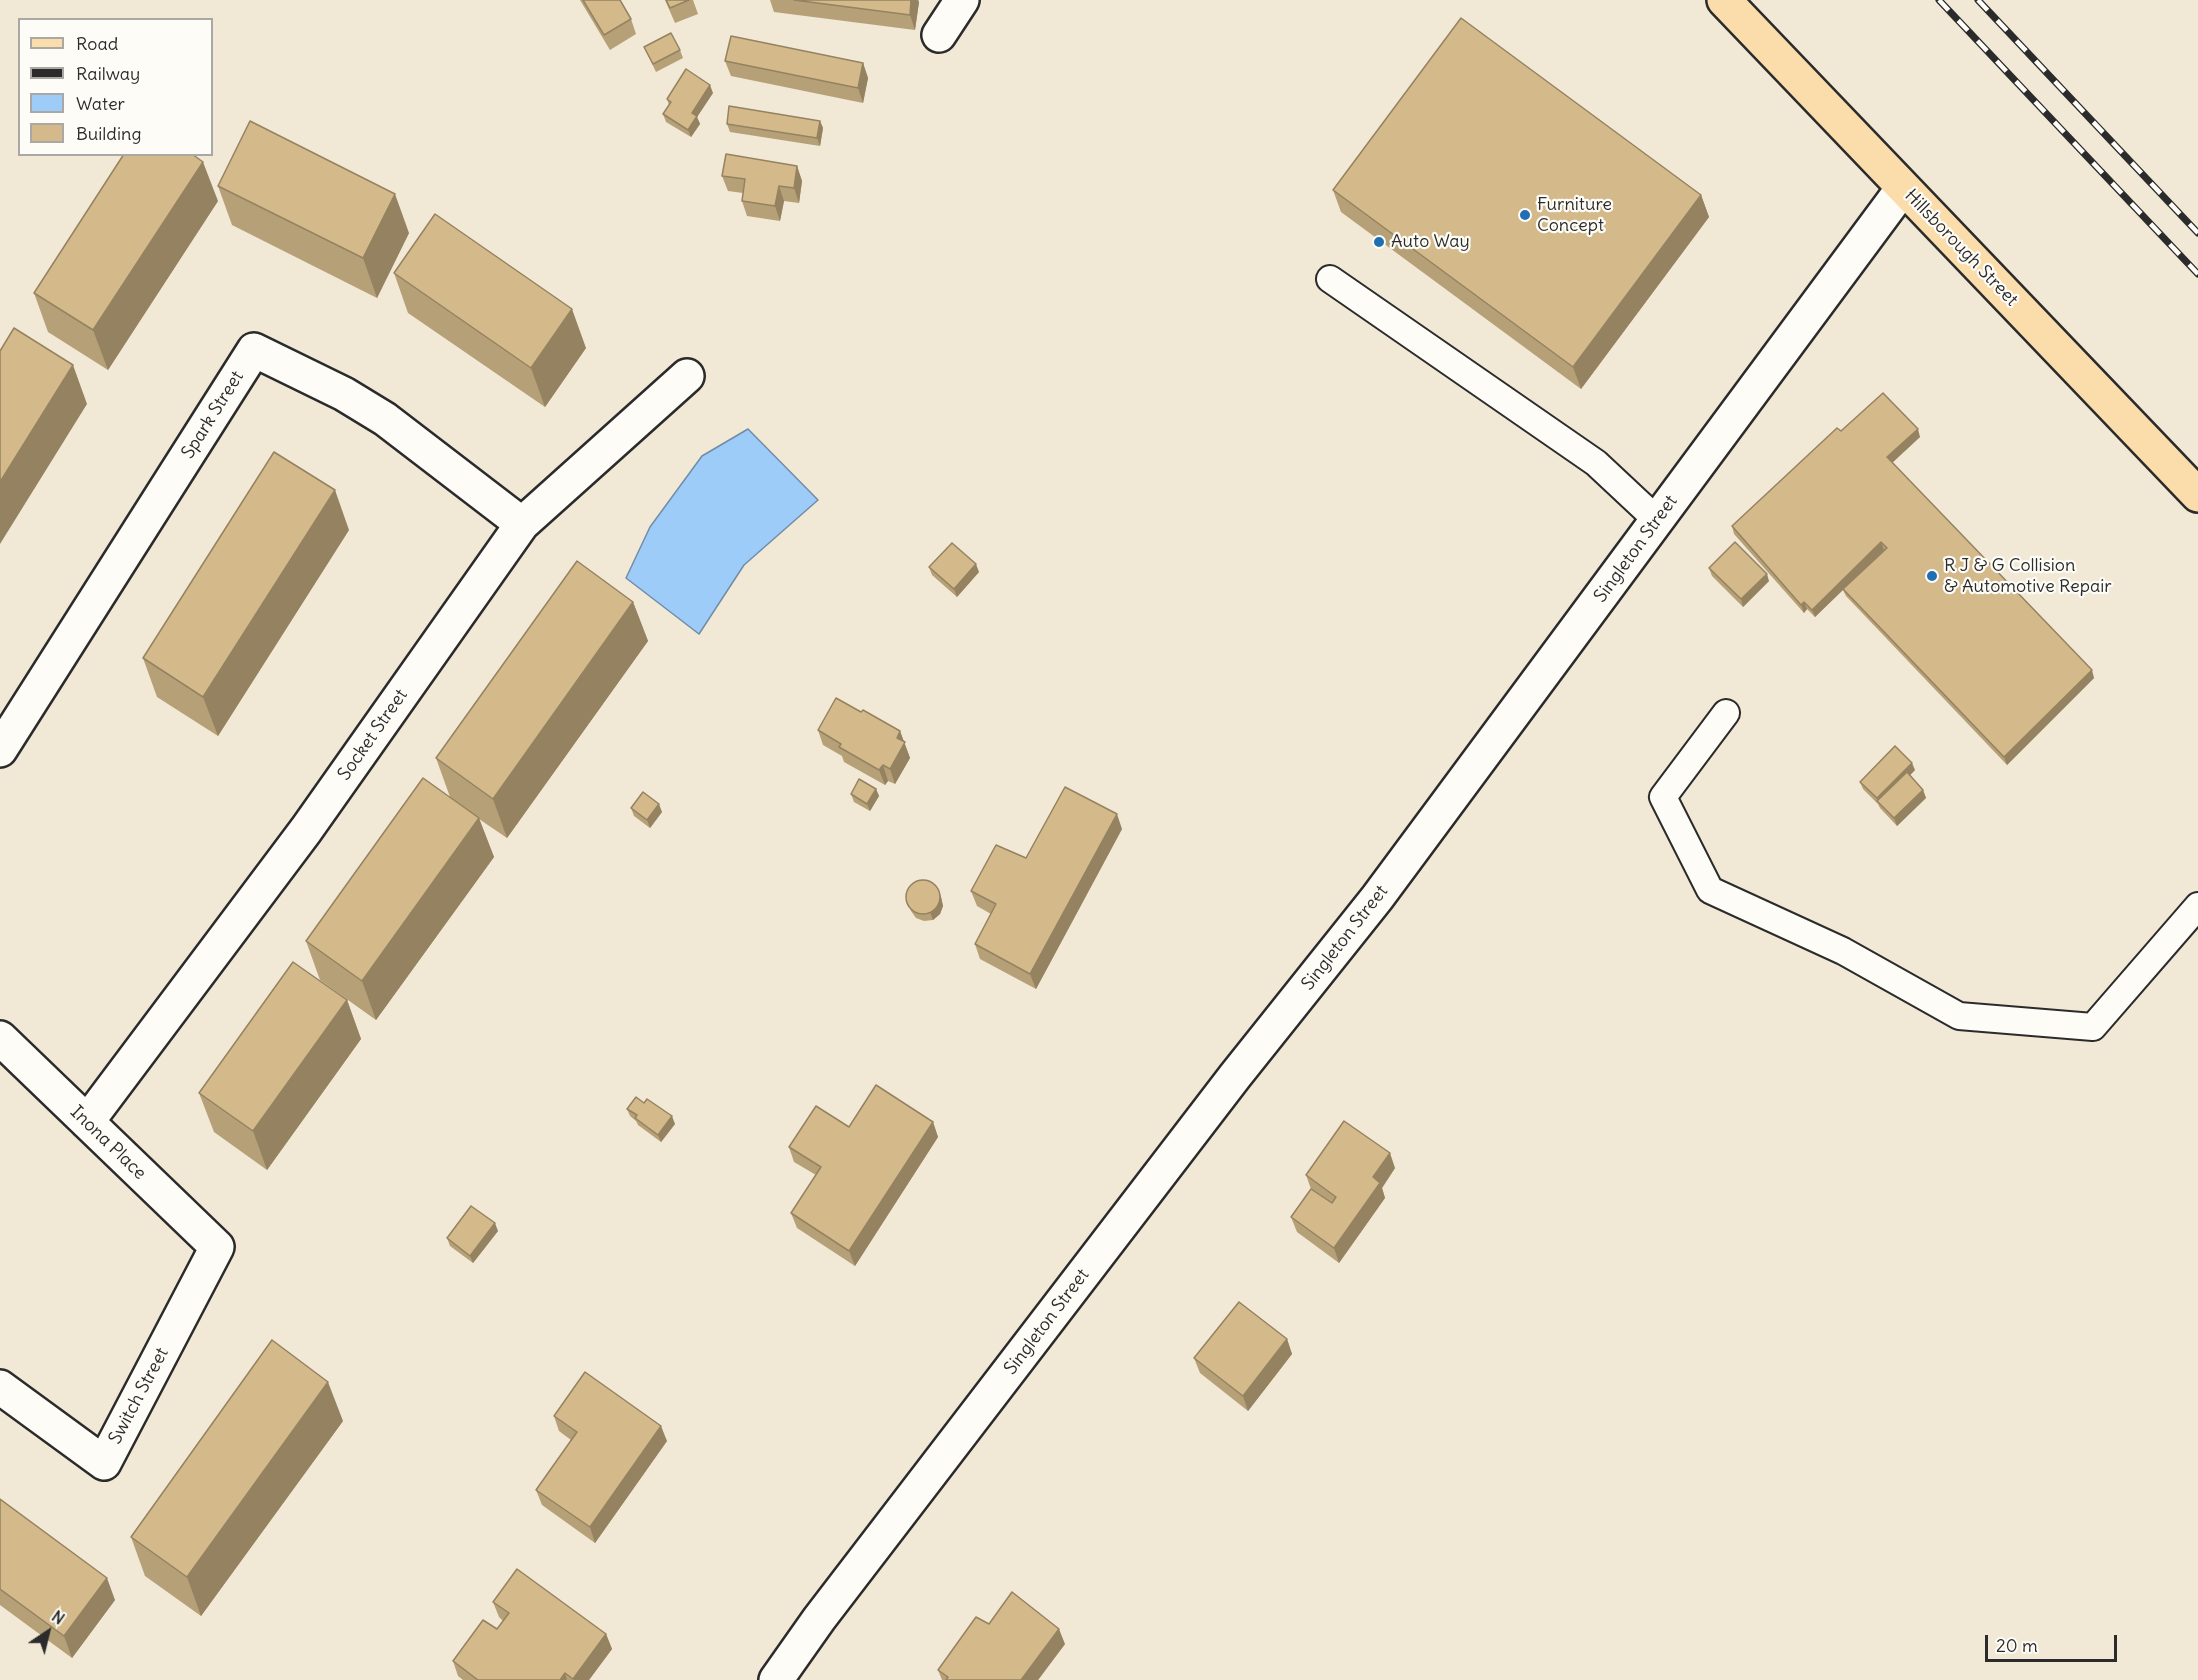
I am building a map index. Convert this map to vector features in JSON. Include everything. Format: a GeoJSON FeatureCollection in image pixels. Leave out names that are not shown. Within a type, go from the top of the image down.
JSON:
{"type":"FeatureCollection","features":[{"type":"Feature","properties":{"kind":"main road","name":"Hillsborough Street"},"geometry":{"type":"LineString","coordinates":[[1724,0],[2198,495]]}},
{"type":"Feature","properties":{"kind":"street"},"geometry":{"type":"LineString","coordinates":[[939,34],[962,0]]}},
{"type":"Feature","properties":{"kind":"street","name":"Singleton Street"},"geometry":{"type":"LineString","coordinates":[[776,1680],[819,1619],[1235,1076],[1377,898],[1903,188]]}},
{"type":"Feature","properties":{"kind":"street","name":"Spark Street"},"geometry":{"type":"LineString","coordinates":[[0,750],[254,350],[344,394],[385,419],[522,524]]}},
{"type":"Feature","properties":{"kind":"street","name":"Socket Street"},"geometry":{"type":"LineString","coordinates":[[87,1122],[306,830],[522,524],[687,376]]}},
{"type":"Feature","properties":{"kind":"street","name":"Inona Place"},"geometry":{"type":"LineString","coordinates":[[0,1038],[217,1247]]}},
{"type":"Feature","properties":{"kind":"street","name":"Switch Street"},"geometry":{"type":"LineString","coordinates":[[0,1387],[104,1463],[217,1247]]}},
{"type":"Feature","properties":{"kind":"lane"},"geometry":{"type":"LineString","coordinates":[[1330,279],[1596,463],[1658,521]]}},
{"type":"Feature","properties":{"kind":"lane"},"geometry":{"type":"LineString","coordinates":[[1726,713],[1663,797],[1710,890],[1843,951],[1959,1016],[2092,1027],[2198,906]]}},
{"type":"Feature","properties":{"kind":"water"},"geometry":{"type":"Polygon","coordinates":[[[748,429],[818,500],[744,565],[699,634],[626,578],[650,527],[702,456],[748,429]]]}},
{"type":"Feature","properties":{"kind":"building"},"geometry":{"type":"Polygon","coordinates":[[[583,0],[620,0],[631,19],[604,35],[583,0]]]}},
{"type":"Feature","properties":{"kind":"building"},"geometry":{"type":"Polygon","coordinates":[[[666,0],[689,0],[670,8],[666,0]]]}},
{"type":"Feature","properties":{"kind":"building"},"geometry":{"type":"Polygon","coordinates":[[[794,0],[911,0],[910,15],[794,0]]]}},
{"type":"Feature","properties":{"kind":"building","name":"Furniture Concept"},"geometry":{"type":"Polygon","coordinates":[[[1461,18],[1701,195],[1573,367],[1333,190],[1461,18]]]}},
{"type":"Feature","properties":{"kind":"building"},"geometry":{"type":"Polygon","coordinates":[[[671,33],[680,50],[653,64],[644,47],[671,33]]]}},
{"type":"Feature","properties":{"kind":"building"},"geometry":{"type":"Polygon","coordinates":[[[731,36],[863,63],[858,88],[725,61],[731,36]]]}},
{"type":"Feature","properties":{"kind":"building"},"geometry":{"type":"Polygon","coordinates":[[[686,69],[710,85],[692,113],[697,116],[688,130],[663,114],[671,102],[667,99],[686,69]]]}},
{"type":"Feature","properties":{"kind":"building"},"geometry":{"type":"Polygon","coordinates":[[[729,106],[820,121],[817,138],[727,124],[729,106]]]}},
{"type":"Feature","properties":{"kind":"building"},"geometry":{"type":"Polygon","coordinates":[[[250,121],[395,194],[363,258],[218,186],[250,121]]]}},
{"type":"Feature","properties":{"kind":"building"},"geometry":{"type":"Polygon","coordinates":[[[726,154],[797,166],[794,188],[779,186],[775,206],[742,201],[745,179],[722,176],[726,154]]]}},
{"type":"Feature","properties":{"kind":"building"},"geometry":{"type":"Polygon","coordinates":[[[123,156],[195,156],[203,162],[93,330],[34,293],[123,156]]]}},
{"type":"Feature","properties":{"kind":"building"},"geometry":{"type":"Polygon","coordinates":[[[435,214],[572,309],[531,368],[394,273],[435,214]]]}},
{"type":"Feature","properties":{"kind":"building"},"geometry":{"type":"Polygon","coordinates":[[[14,328],[73,365],[0,482],[0,351],[14,328]]]}},
{"type":"Feature","properties":{"kind":"building","name":"R J & G Collision & Automotive Repair"},"geometry":{"type":"Polygon","coordinates":[[[1883,393],[1918,429],[1887,457],[2092,670],[2004,757],[1843,589],[1887,548],[1881,542],[1812,610],[1804,602],[1801,605],[1732,526],[1837,428],[1841,431],[1883,393]]]}},
{"type":"Feature","properties":{"kind":"building"},"geometry":{"type":"Polygon","coordinates":[[[274,452],[335,490],[203,697],[143,658],[274,452]]]}},
{"type":"Feature","properties":{"kind":"building"},"geometry":{"type":"Polygon","coordinates":[[[1735,542],[1767,574],[1741,599],[1709,568],[1735,542]]]}},
{"type":"Feature","properties":{"kind":"building"},"geometry":{"type":"Polygon","coordinates":[[[952,543],[976,564],[954,589],[929,567],[952,543]]]}},
{"type":"Feature","properties":{"kind":"building"},"geometry":{"type":"Polygon","coordinates":[[[577,561],[633,602],[493,799],[436,758],[577,561]]]}},
{"type":"Feature","properties":{"kind":"building"},"geometry":{"type":"Polygon","coordinates":[[[836,698],[900,731],[897,738],[905,742],[890,769],[883,765],[879,770],[839,747],[841,744],[818,730],[836,698]]]}},
{"type":"Feature","properties":{"kind":"building"},"geometry":{"type":"Polygon","coordinates":[[[1895,746],[1912,763],[1877,798],[1860,782],[1895,746]]]}},
{"type":"Feature","properties":{"kind":"building"},"geometry":{"type":"Polygon","coordinates":[[[1907,772],[1923,790],[1894,818],[1877,801],[1907,772]]]}},
{"type":"Feature","properties":{"kind":"building"},"geometry":{"type":"Polygon","coordinates":[[[423,778],[479,818],[362,981],[306,941],[423,778]]]}},
{"type":"Feature","properties":{"kind":"building"},"geometry":{"type":"Polygon","coordinates":[[[859,779],[876,789],[867,804],[851,794],[859,779]]]}},
{"type":"Feature","properties":{"kind":"building"},"geometry":{"type":"Polygon","coordinates":[[[1065,787],[1117,814],[1030,974],[975,944],[996,904],[971,891],[996,845],[1026,858],[1065,787]]]}},
{"type":"Feature","properties":{"kind":"building"},"geometry":{"type":"Polygon","coordinates":[[[643,792],[659,804],[647,820],[631,808],[643,792]]]}},
{"type":"Feature","properties":{"kind":"building"},"geometry":{"type":"Polygon","coordinates":[[[923,880],[935,885],[940,897],[935,909],[923,914],[911,909],[906,897],[911,885],[923,880]]]}},
{"type":"Feature","properties":{"kind":"building"},"geometry":{"type":"Polygon","coordinates":[[[293,962],[347,1000],[253,1131],[199,1093],[293,962]]]}},
{"type":"Feature","properties":{"kind":"building"},"geometry":{"type":"Polygon","coordinates":[[[876,1085],[933,1122],[849,1251],[791,1213],[821,1167],[789,1147],[816,1106],[849,1127],[876,1085]]]}},
{"type":"Feature","properties":{"kind":"building"},"geometry":{"type":"Polygon","coordinates":[[[636,1097],[644,1103],[647,1099],[672,1116],[658,1135],[635,1118],[637,1115],[627,1109],[636,1097]]]}},
{"type":"Feature","properties":{"kind":"building"},"geometry":{"type":"Polygon","coordinates":[[[1344,1121],[1390,1153],[1373,1177],[1380,1183],[1334,1248],[1291,1217],[1311,1189],[1332,1203],[1336,1197],[1306,1175],[1344,1121]]]}},
{"type":"Feature","properties":{"kind":"building"},"geometry":{"type":"Polygon","coordinates":[[[471,1206],[495,1223],[470,1256],[447,1238],[471,1206]]]}},
{"type":"Feature","properties":{"kind":"building"},"geometry":{"type":"Polygon","coordinates":[[[1239,1302],[1287,1339],[1243,1396],[1194,1358],[1239,1302]]]}},
{"type":"Feature","properties":{"kind":"building"},"geometry":{"type":"Polygon","coordinates":[[[272,1340],[328,1382],[187,1577],[131,1537],[272,1340]]]}},
{"type":"Feature","properties":{"kind":"building"},"geometry":{"type":"Polygon","coordinates":[[[585,1372],[661,1426],[590,1527],[536,1490],[577,1432],[554,1416],[585,1372]]]}},
{"type":"Feature","properties":{"kind":"building"},"geometry":{"type":"Polygon","coordinates":[[[0,1499],[107,1578],[64,1636],[0,1589],[0,1499]]]}},
{"type":"Feature","properties":{"kind":"building"},"geometry":{"type":"Polygon","coordinates":[[[517,1569],[606,1634],[573,1679],[565,1673],[560,1680],[478,1680],[453,1661],[483,1620],[497,1629],[509,1613],[493,1602],[517,1569]]]}},
{"type":"Feature","properties":{"kind":"building"},"geometry":{"type":"Polygon","coordinates":[[[1012,1592],[1059,1629],[1021,1680],[946,1680],[948,1677],[938,1670],[976,1617],[989,1624],[1012,1592]]]}},
{"type":"Feature","properties":{"kind":"railway"},"geometry":{"type":"LineString","coordinates":[[1939,0],[2198,274]]}},
{"type":"Feature","properties":{"kind":"railway"},"geometry":{"type":"LineString","coordinates":[[1978,0],[2198,233]]}},
{"type":"Feature","properties":{"kind":"place","name":"Furniture Concept"},"geometry":{"type":"Point","coordinates":[1525,215]}},
{"type":"Feature","properties":{"kind":"place","name":"Auto Way"},"geometry":{"type":"Point","coordinates":[1379,242]}},
{"type":"Feature","properties":{"kind":"place","name":"R J & G Collision & Automotive Repair"},"geometry":{"type":"Point","coordinates":[1932,576]}}]}
